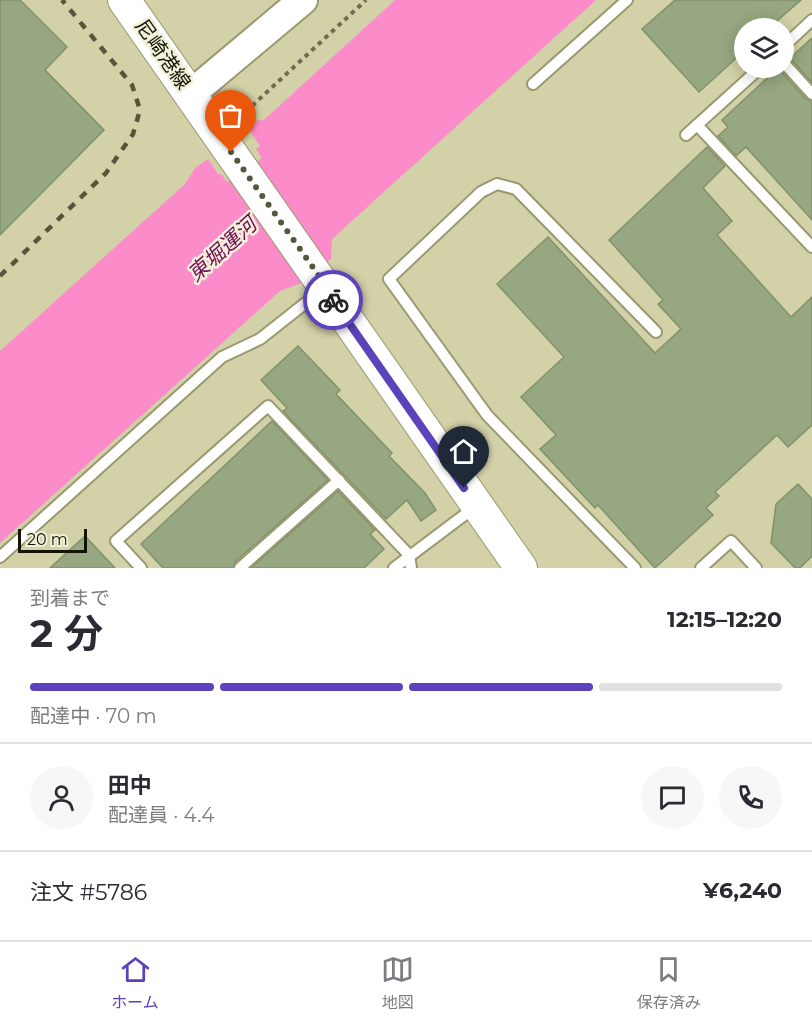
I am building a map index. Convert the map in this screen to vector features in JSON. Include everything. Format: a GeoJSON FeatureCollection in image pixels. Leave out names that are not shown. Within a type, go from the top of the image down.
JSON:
{"type":"FeatureCollection","features":[{"type":"Feature","properties":{"kind":"main road","name":"尼崎港線"},"geometry":{"type":"LineString","coordinates":[[124,0],[321,280]]}},
{"type":"Feature","properties":{"kind":"main road"},"geometry":{"type":"LineString","coordinates":[[321,280],[521,568]]}},
{"type":"Feature","properties":{"kind":"street"},"geometry":{"type":"LineString","coordinates":[[191,94],[261,38],[303,0]]}},
{"type":"Feature","properties":{"kind":"lane"},"geometry":{"type":"LineString","coordinates":[[533,84],[627,0]]}},
{"type":"Feature","properties":{"kind":"lane"},"geometry":{"type":"LineString","coordinates":[[794,36],[812,20]]}},
{"type":"Feature","properties":{"kind":"lane"},"geometry":{"type":"LineString","coordinates":[[794,74],[812,94]]}},
{"type":"Feature","properties":{"kind":"lane"},"geometry":{"type":"LineString","coordinates":[[686,135],[749,78]]}},
{"type":"Feature","properties":{"kind":"lane"},"geometry":{"type":"LineString","coordinates":[[697,125],[812,247]]}},
{"type":"Feature","properties":{"kind":"lane"},"geometry":{"type":"LineString","coordinates":[[636,568],[487,415],[389,279],[481,192],[497,184],[516,189],[656,332]]}},
{"type":"Feature","properties":{"kind":"lane"},"geometry":{"type":"LineString","coordinates":[[0,557],[222,357],[260,339],[321,280]]}},
{"type":"Feature","properties":{"kind":"lane"},"geometry":{"type":"LineString","coordinates":[[141,568],[116,541],[268,406],[409,555],[411,568]]}},
{"type":"Feature","properties":{"kind":"lane"},"geometry":{"type":"LineString","coordinates":[[240,568],[339,480]]}},
{"type":"Feature","properties":{"kind":"lane"},"geometry":{"type":"LineString","coordinates":[[394,568],[476,506]]}},
{"type":"Feature","properties":{"kind":"lane"},"geometry":{"type":"LineString","coordinates":[[701,568],[731,541],[756,568]]}},
{"type":"Feature","properties":{"kind":"path"},"geometry":{"type":"LineString","coordinates":[[219,137],[366,0]]}},
{"type":"Feature","properties":{"kind":"water","name":"東堀運河"},"geometry":{"type":"Polygon","coordinates":[[[395,0],[596,0],[332,239],[331,259],[299,284],[280,291],[0,543],[0,351],[185,184],[195,168],[208,159],[218,174],[221,174],[227,182],[262,158],[256,149],[260,146],[248,128],[252,121],[264,120],[395,0]]]}},
{"type":"Feature","properties":{"kind":"building"},"geometry":{"type":"Polygon","coordinates":[[[0,0],[20,0],[67,47],[45,70],[104,130],[0,235],[0,0]]]}},
{"type":"Feature","properties":{"kind":"building"},"geometry":{"type":"Polygon","coordinates":[[[675,0],[801,0],[780,18],[734,18],[734,60],[699,92],[642,29],[675,0]]]}},
{"type":"Feature","properties":{"kind":"building"},"geometry":{"type":"Polygon","coordinates":[[[812,38],[812,83],[794,63],[794,54],[812,38]]]}},
{"type":"Feature","properties":{"kind":"building"},"geometry":{"type":"Polygon","coordinates":[[[767,78],[787,78],[806,99],[812,101],[812,220],[746,147],[736,156],[718,136],[728,127],[722,120],[767,78]]]}},
{"type":"Feature","properties":{"kind":"building"},"geometry":{"type":"Polygon","coordinates":[[[707,147],[725,166],[703,188],[732,221],[717,235],[791,317],[812,297],[812,425],[788,447],[777,435],[715,492],[719,496],[706,508],[713,515],[655,568],[598,505],[595,508],[540,449],[556,435],[521,397],[564,357],[497,284],[548,237],[655,353],[681,329],[658,304],[663,300],[609,240],[707,147]]]}},
{"type":"Feature","properties":{"kind":"building"},"geometry":{"type":"Polygon","coordinates":[[[298,346],[340,390],[336,394],[392,453],[389,456],[425,493],[436,510],[421,521],[407,500],[386,519],[283,411],[287,408],[261,380],[298,346]]]}},
{"type":"Feature","properties":{"kind":"building"},"geometry":{"type":"Polygon","coordinates":[[[272,421],[328,480],[235,562],[233,568],[163,568],[141,544],[272,421]]]}},
{"type":"Feature","properties":{"kind":"building"},"geometry":{"type":"Polygon","coordinates":[[[798,484],[812,499],[812,556],[800,568],[795,568],[771,543],[776,504],[798,484]]]}},
{"type":"Feature","properties":{"kind":"building"},"geometry":{"type":"Polygon","coordinates":[[[338,491],[375,530],[370,534],[384,549],[364,568],[251,568],[338,491]]]}},
{"type":"Feature","properties":{"kind":"building"},"geometry":{"type":"Polygon","coordinates":[[[85,536],[115,568],[50,568],[85,536]]]}},
{"type":"Feature","properties":{"kind":"railway"},"geometry":{"type":"LineString","coordinates":[[0,276],[106,173],[133,134],[140,110],[132,85],[62,0]]}},
{"type":"Feature","properties":{"kind":"way so far"},"geometry":{"type":"LineString","coordinates":[[231,152],[317,273],[333,300]]}},
{"type":"Feature","properties":{"kind":"route"},"geometry":{"type":"LineString","coordinates":[[333,300],[464,488]]}}]}
